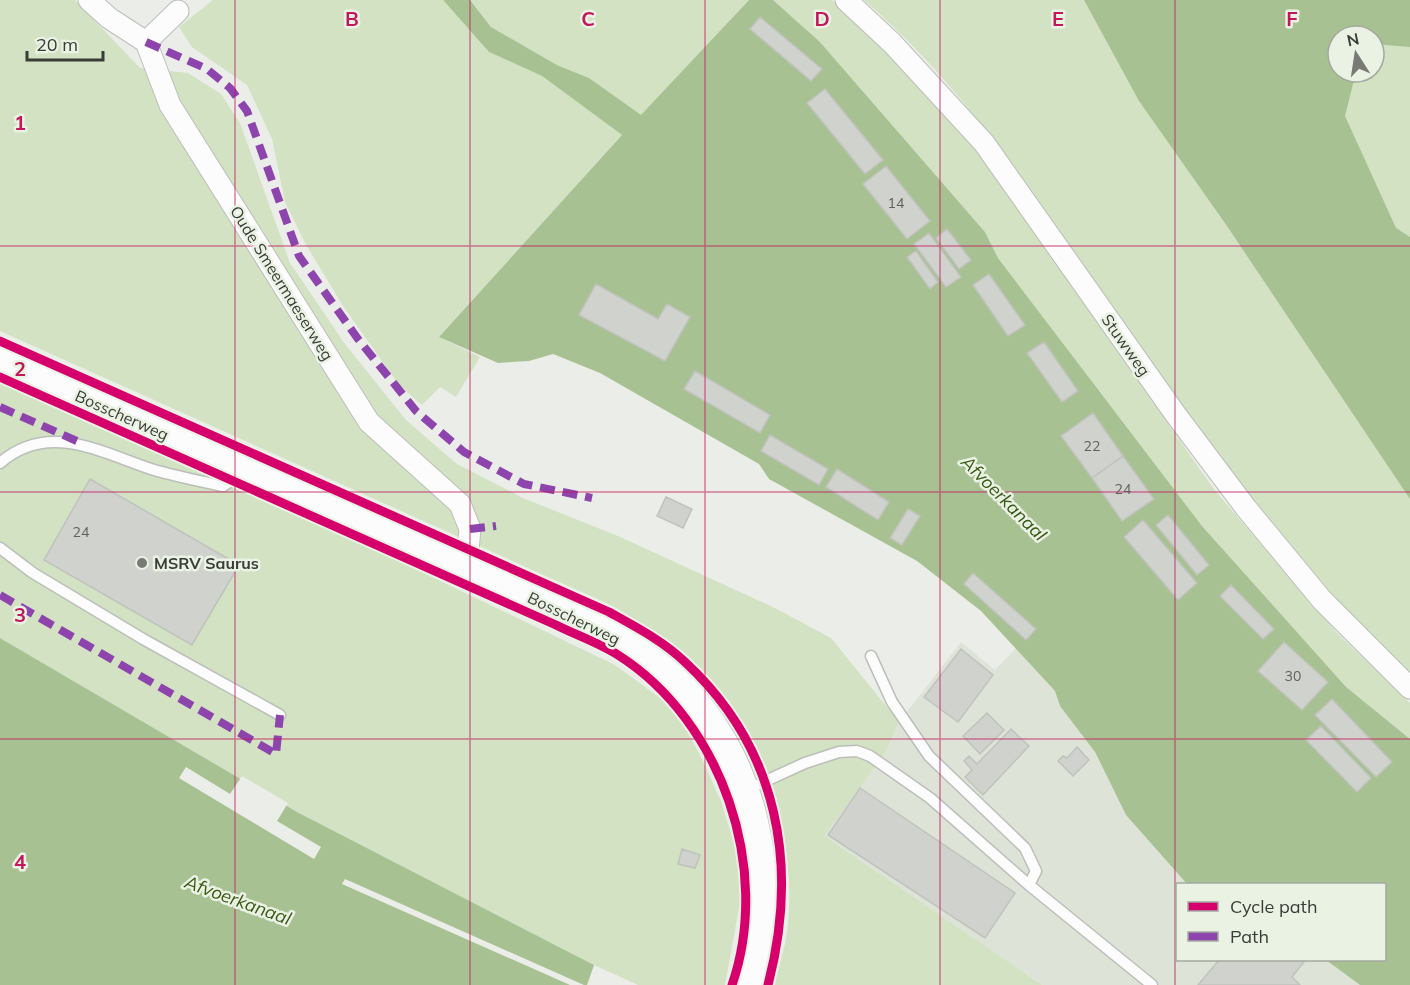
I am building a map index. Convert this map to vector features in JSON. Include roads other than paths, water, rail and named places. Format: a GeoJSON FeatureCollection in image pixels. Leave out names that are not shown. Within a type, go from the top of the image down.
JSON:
{"type":"FeatureCollection","features":[{"type":"Feature","properties":{"kind":"street"},"geometry":{"type":"LineString","coordinates":[[89,0],[115,22],[146,42],[178,11]]}},
{"type":"Feature","properties":{"kind":"street"},"geometry":{"type":"LineString","coordinates":[[111,0],[115,22]]}},
{"type":"Feature","properties":{"kind":"street","name":"Stuwweg"},"geometry":{"type":"LineString","coordinates":[[846,0],[892,42],[984,143],[1176,415],[1246,508],[1322,600],[1410,688]]}},
{"type":"Feature","properties":{"kind":"street","name":"Oude Smeermaeserweg"},"geometry":{"type":"LineString","coordinates":[[146,42],[170,105],[369,422],[460,504],[470,529],[468,550],[463,564]]}},
{"type":"Feature","properties":{"kind":"street","name":"Bosscherweg"},"geometry":{"type":"LineString","coordinates":[[0,359],[463,564],[621,641],[655,662],[703,711],[733,761],[745,790],[760,848],[763,887],[759,945],[749,985]]}},
{"type":"Feature","properties":{"kind":"lane"},"geometry":{"type":"LineString","coordinates":[[0,463],[14,450],[41,443],[79,442],[153,469],[223,486],[232,480],[240,467]]}},
{"type":"Feature","properties":{"kind":"lane"},"geometry":{"type":"LineString","coordinates":[[0,548],[33,573],[143,639],[280,715]]}},
{"type":"Feature","properties":{"kind":"lane"},"geometry":{"type":"LineString","coordinates":[[871,656],[892,702],[929,756],[1025,848],[1036,871],[1029,885]]}},
{"type":"Feature","properties":{"kind":"lane"},"geometry":{"type":"LineString","coordinates":[[745,790],[805,763],[839,752],[857,751],[870,756],[930,798],[1029,885],[1152,985]]}},
{"type":"Feature","properties":{"kind":"water","name":"Afvoerkanaal"},"geometry":{"type":"Polygon","coordinates":[[[443,0],[470,0],[491,27],[557,65],[589,78],[641,115],[749,0],[773,0],[820,42],[985,232],[998,258],[1202,526],[1346,687],[1410,739],[1410,985],[1360,985],[1327,961],[1386,961],[1386,883],[1186,883],[1126,815],[1095,752],[1060,706],[1055,691],[981,611],[917,561],[769,479],[759,464],[600,373],[553,354],[529,361],[498,363],[439,337],[622,135],[542,76],[489,52],[443,0]]]}},
{"type":"Feature","properties":{"kind":"water"},"geometry":{"type":"Polygon","coordinates":[[[1084,0],[1410,0],[1410,47],[1386,45],[1386,24],[1326,24],[1326,84],[1353,84],[1345,116],[1396,228],[1410,237],[1410,499],[1227,226],[1139,101],[1084,0]]]}},
{"type":"Feature","properties":{"kind":"water","name":"Afvoerkanaal"},"geometry":{"type":"Polygon","coordinates":[[[0,638],[297,812],[594,965],[587,985],[0,985],[0,638]]]}},
{"type":"Feature","properties":{"kind":"place","name":"MSRV Saurus"},"geometry":{"type":"Point","coordinates":[142,563]}}]}
